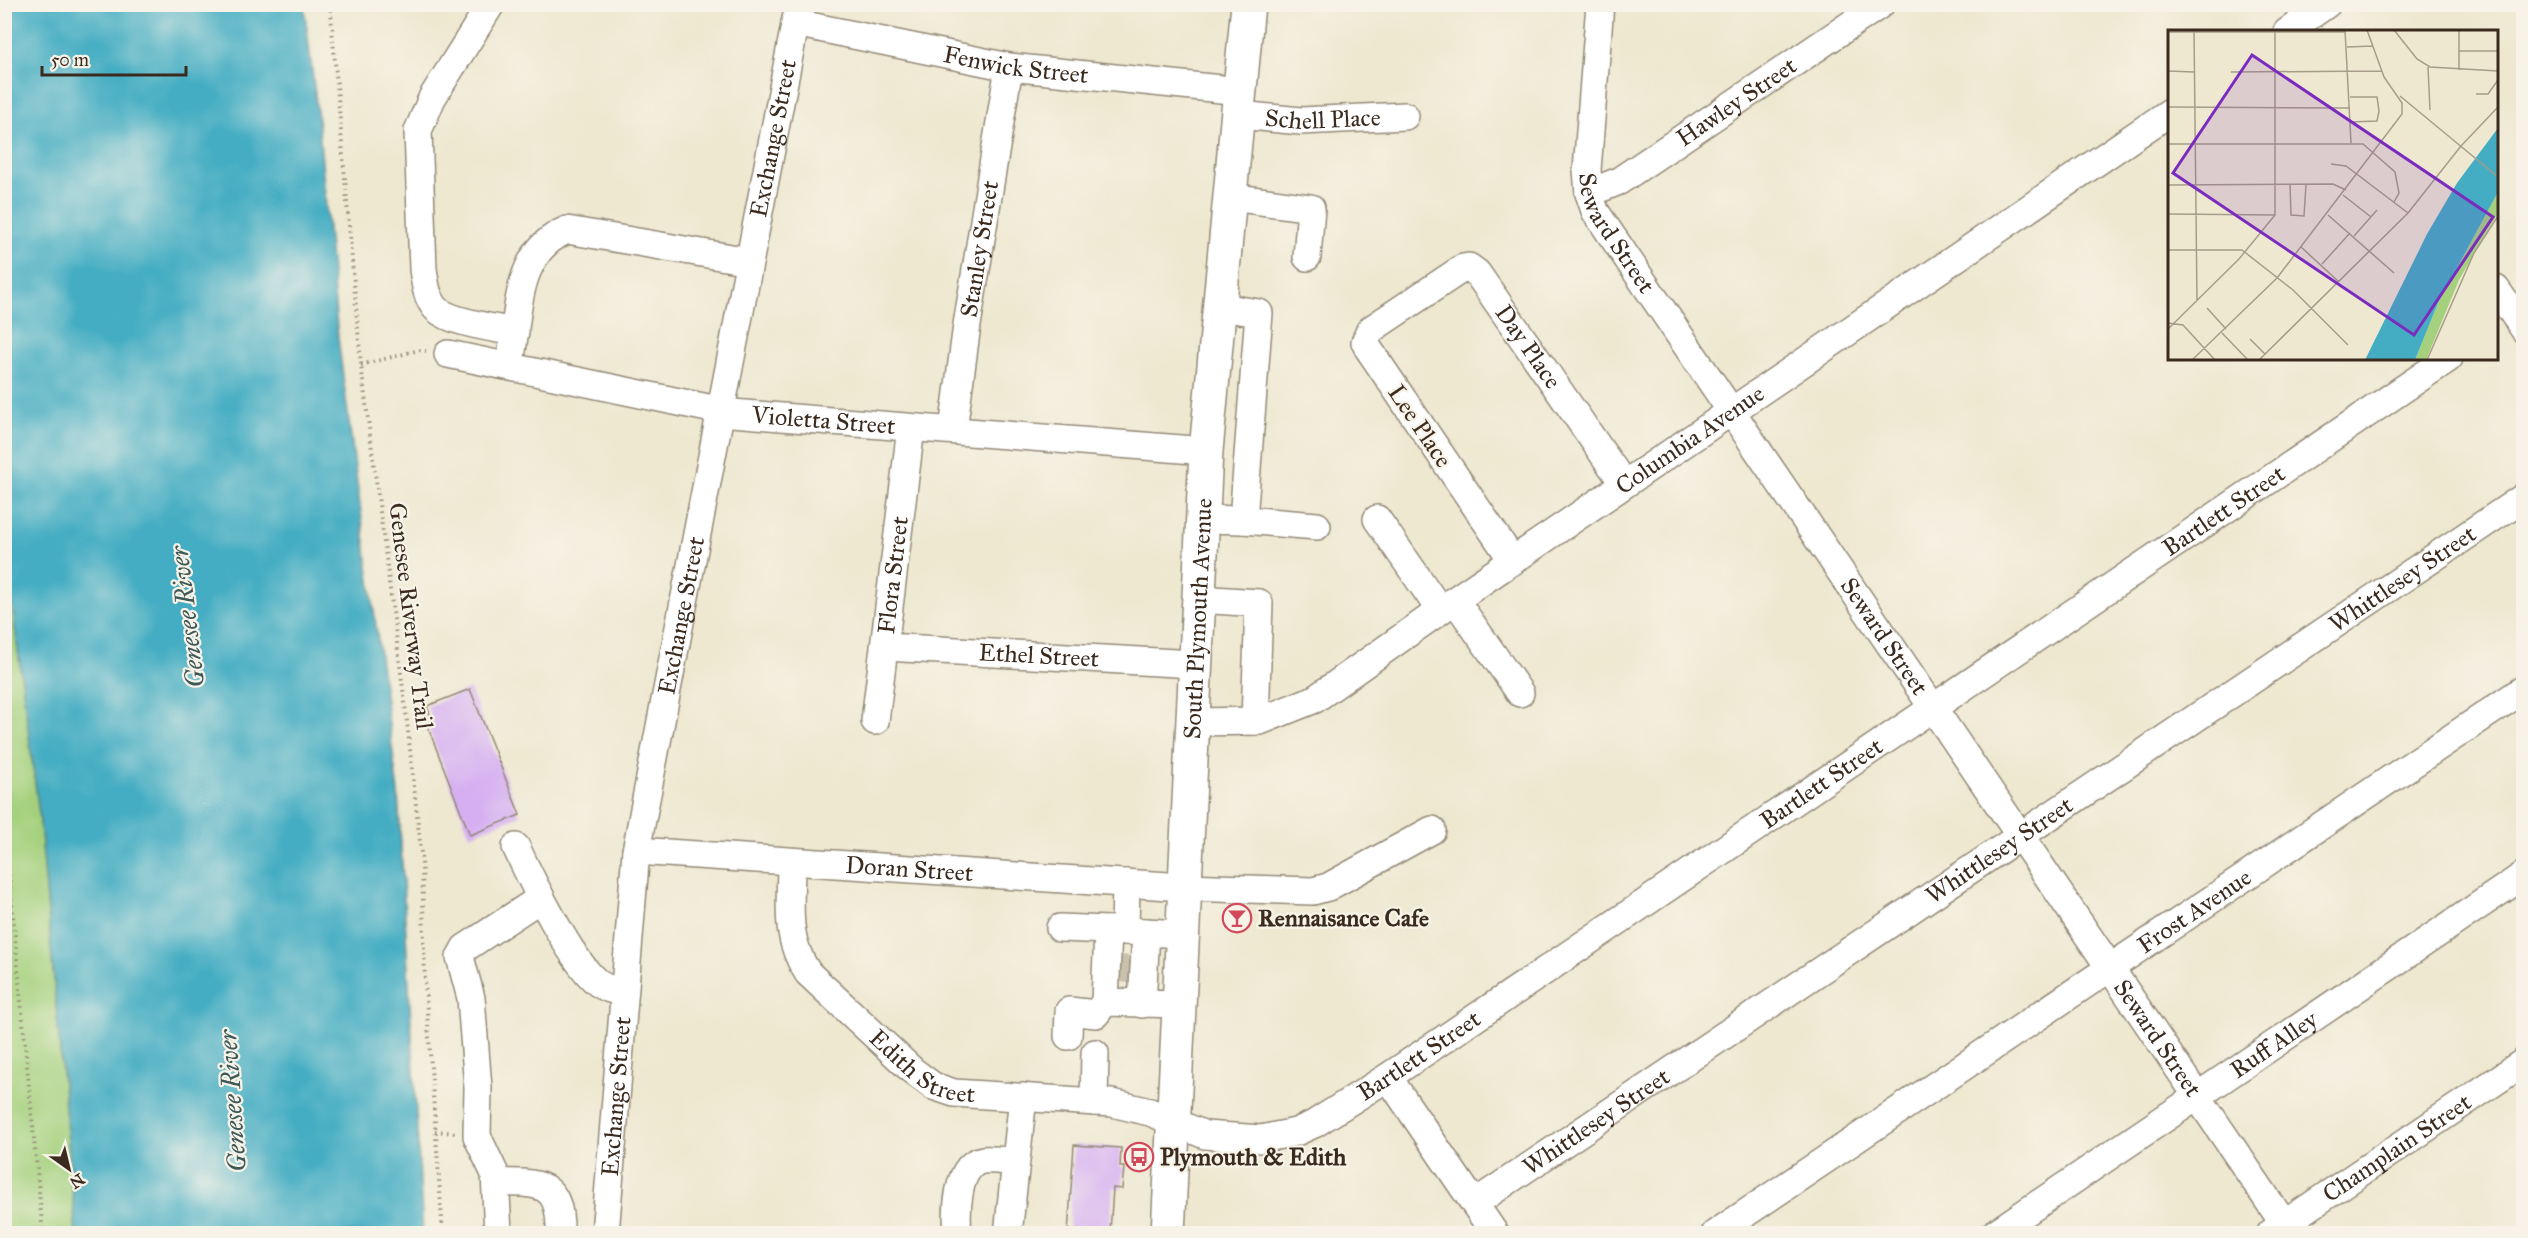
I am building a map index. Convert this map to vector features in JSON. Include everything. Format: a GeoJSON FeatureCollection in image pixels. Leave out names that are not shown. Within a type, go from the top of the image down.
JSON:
{"type":"FeatureCollection","features":[{"type":"Feature","properties":{"kind":"main road","name":"South Plymouth Avenue"},"geometry":{"type":"LineString","coordinates":[[1168,1233],[1206,451],[1248,4]]}},
{"type":"Feature","properties":{"kind":"street"},"geometry":{"type":"LineString","coordinates":[[491,4],[432,98],[418,131],[423,269],[426,290],[435,308],[447,315],[474,324],[515,332]]}},
{"type":"Feature","properties":{"kind":"street","name":"Seward Street"},"geometry":{"type":"LineString","coordinates":[[1600,4],[1587,170],[1589,193],[1601,220],[2198,1095],[2282,1230]]}},
{"type":"Feature","properties":{"kind":"street","name":"Hawley Street"},"geometry":{"type":"LineString","coordinates":[[1589,193],[1619,181],[1881,4]]}},
{"type":"Feature","properties":{"kind":"street","name":"Fenwick Street"},"geometry":{"type":"LineString","coordinates":[[797,14],[1009,67],[1240,103]]}},
{"type":"Feature","properties":{"kind":"street","name":"Exchange Street"},"geometry":{"type":"LineString","coordinates":[[605,1233],[636,851],[797,14]]}},
{"type":"Feature","properties":{"kind":"street"},"geometry":{"type":"LineString","coordinates":[[2290,30],[2314,14]]}},
{"type":"Feature","properties":{"kind":"street","name":"Stanley Street"},"geometry":{"type":"LineString","coordinates":[[953,430],[967,325],[1009,67]]}},
{"type":"Feature","properties":{"kind":"street","name":"Schell Place"},"geometry":{"type":"LineString","coordinates":[[1240,103],[1301,121],[1405,116]]}},
{"type":"Feature","properties":{"kind":"street","name":"Columbia Avenue"},"geometry":{"type":"LineString","coordinates":[[1193,722],[1255,721],[1315,699],[1624,484],[2168,113]]}},
{"type":"Feature","properties":{"kind":"street"},"geometry":{"type":"LineString","coordinates":[[1231,197],[1311,208],[1307,257]]}},
{"type":"Feature","properties":{"kind":"street"},"geometry":{"type":"LineString","coordinates":[[510,367],[525,273],[538,249],[552,236],[567,230],[749,261]]}},
{"type":"Feature","properties":{"kind":"street","name":"Day Place"},"geometry":{"type":"LineString","coordinates":[[1412,302],[1463,268],[1469,267],[1478,273],[1624,484]]}},
{"type":"Feature","properties":{"kind":"street"},"geometry":{"type":"LineString","coordinates":[[2498,292],[2514,319]]}},
{"type":"Feature","properties":{"kind":"street","name":"Lee Place"},"geometry":{"type":"LineString","coordinates":[[1412,302],[1370,330],[1365,342],[1512,561]]}},
{"type":"Feature","properties":{"kind":"street"},"geometry":{"type":"LineString","coordinates":[[1220,307],[1259,313],[1243,520]]}},
{"type":"Feature","properties":{"kind":"street","name":"Violetta Street"},"geometry":{"type":"LineString","coordinates":[[448,354],[720,411],[1206,451]]}},
{"type":"Feature","properties":{"kind":"street","name":"Bartlett Street"},"geometry":{"type":"LineString","coordinates":[[1174,1122],[1205,1136],[1242,1140],[1280,1137],[1314,1124],[1388,1077],[2446,360]]}},
{"type":"Feature","properties":{"kind":"street","name":"Flora Street"},"geometry":{"type":"LineString","coordinates":[[875,722],[912,428]]}},
{"type":"Feature","properties":{"kind":"street","name":"Whittlesey Street"},"geometry":{"type":"LineString","coordinates":[[1475,1203],[2021,838],[2523,497]]}},
{"type":"Feature","properties":{"kind":"street"},"geometry":{"type":"LineString","coordinates":[[1202,519],[1317,526]]}},
{"type":"Feature","properties":{"kind":"street"},"geometry":{"type":"LineString","coordinates":[[1377,519],[1520,693]]}},
{"type":"Feature","properties":{"kind":"street"},"geometry":{"type":"LineString","coordinates":[[1198,599],[1259,603],[1255,721]]}},
{"type":"Feature","properties":{"kind":"street","name":"Ethel Street"},"geometry":{"type":"LineString","coordinates":[[885,647],[1194,664]]}},
{"type":"Feature","properties":{"kind":"street","name":"Frost Avenue"},"geometry":{"type":"LineString","coordinates":[[1715,1233],[2523,689]]}},
{"type":"Feature","properties":{"kind":"street","name":"Doran Street"},"geometry":{"type":"LineString","coordinates":[[636,851],[791,863],[1184,887],[1320,890],[1432,830]]}},
{"type":"Feature","properties":{"kind":"street"},"geometry":{"type":"LineString","coordinates":[[516,847],[541,898],[590,976],[602,986],[624,992]]}},
{"type":"Feature","properties":{"kind":"street","name":"Edith Street"},"geometry":{"type":"LineString","coordinates":[[791,863],[791,930],[796,955],[808,973],[913,1071],[933,1086],[954,1093],[1094,1101],[1131,1106],[1174,1122]]}},
{"type":"Feature","properties":{"kind":"street","name":"Ruff Alley"},"geometry":{"type":"LineString","coordinates":[[1994,1233],[2523,875]]}},
{"type":"Feature","properties":{"kind":"street"},"geometry":{"type":"LineString","coordinates":[[1126,883],[1125,969],[1142,1004]]}},
{"type":"Feature","properties":{"kind":"street"},"geometry":{"type":"LineString","coordinates":[[498,1233],[496,1183],[492,1167],[482,1151],[477,1136],[478,1088],[471,998],[460,957],[465,948],[541,898]]}},
{"type":"Feature","properties":{"kind":"street"},"geometry":{"type":"LineString","coordinates":[[1060,928],[1182,934]]}},
{"type":"Feature","properties":{"kind":"street"},"geometry":{"type":"LineString","coordinates":[[1068,1036],[1069,1011],[1096,1014],[1125,969],[1126,931]]}},
{"type":"Feature","properties":{"kind":"street"},"geometry":{"type":"LineString","coordinates":[[1105,1002],[1179,1004]]}},
{"type":"Feature","properties":{"kind":"street"},"geometry":{"type":"LineString","coordinates":[[1094,1101],[1095,1053]]}},
{"type":"Feature","properties":{"kind":"street","name":"Champlain Street"},"geometry":{"type":"LineString","coordinates":[[2282,1230],[2523,1062]]}},
{"type":"Feature","properties":{"kind":"street"},"geometry":{"type":"LineString","coordinates":[[1388,1077],[1475,1203],[1491,1232]]}},
{"type":"Feature","properties":{"kind":"street"},"geometry":{"type":"LineString","coordinates":[[1008,1233],[1023,1097]]}},
{"type":"Feature","properties":{"kind":"street"},"geometry":{"type":"LineString","coordinates":[[958,1233],[961,1182],[966,1170],[981,1160],[1015,1162]]}},
{"type":"Feature","properties":{"kind":"street"},"geometry":{"type":"LineString","coordinates":[[496,1183],[534,1184],[549,1191],[560,1209],[560,1233]]}},
{"type":"Feature","properties":{"kind":"path","name":"Genesee Riverway Trail"},"geometry":{"type":"LineString","coordinates":[[330,4],[361,365],[406,712],[422,862],[425,983],[443,1233]]}},
{"type":"Feature","properties":{"kind":"path"},"geometry":{"type":"LineString","coordinates":[[361,365],[419,350],[448,354]]}},
{"type":"Feature","properties":{"kind":"path"},"geometry":{"type":"LineString","coordinates":[[4,821],[43,1233]]}},
{"type":"Feature","properties":{"kind":"green space"},"geometry":{"type":"Polygon","coordinates":[[[4,542],[40,821],[76,1233],[5,1233],[4,542]]]}},
{"type":"Feature","properties":{"kind":"water","name":"Genesee River"},"geometry":{"type":"Polygon","coordinates":[[[4,5],[304,5],[318,118],[338,338],[398,792],[423,1233],[76,1233],[40,821],[4,542],[4,5]]]}},
{"type":"Feature","properties":{"kind":"building"},"geometry":{"type":"Polygon","coordinates":[[[470,689],[520,815],[470,835],[427,725],[433,723],[427,706],[470,689]]]}},
{"type":"Feature","properties":{"kind":"building"},"geometry":{"type":"Polygon","coordinates":[[[1074,1145],[1121,1148],[1120,1167],[1124,1167],[1122,1189],[1113,1188],[1110,1233],[1068,1233],[1074,1145]]]}},
{"type":"Feature","properties":{"kind":"tunnel"},"geometry":{"type":"LineString","coordinates":[[1115,968],[1136,970]]}},
{"type":"Feature","properties":{"kind":"place","name":"Rennaisance Cafe"},"geometry":{"type":"Point","coordinates":[1237,918]}},
{"type":"Feature","properties":{"kind":"place","name":"Plymouth & Edith"},"geometry":{"type":"Point","coordinates":[1139,1157]}}]}
